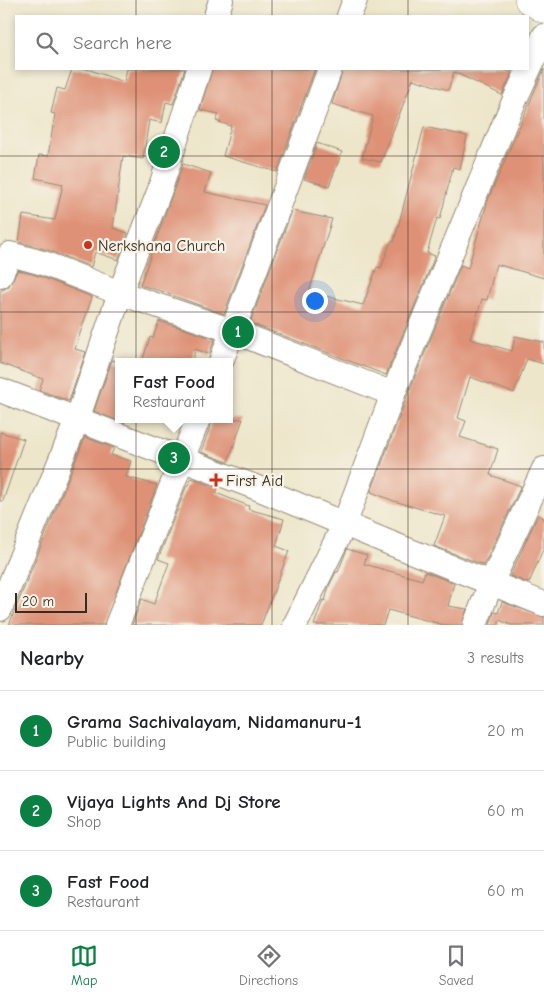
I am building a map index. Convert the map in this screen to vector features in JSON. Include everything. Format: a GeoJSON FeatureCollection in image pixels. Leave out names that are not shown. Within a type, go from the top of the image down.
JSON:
{"type":"FeatureCollection","features":[{"type":"Feature","properties":{"kind":"street"},"geometry":{"type":"LineString","coordinates":[[216,15],[221,0]]}},
{"type":"Feature","properties":{"kind":"street"},"geometry":{"type":"LineString","coordinates":[[349,15],[355,0]]}},
{"type":"Feature","properties":{"kind":"street"},"geometry":{"type":"LineString","coordinates":[[529,0],[544,9]]}},
{"type":"Feature","properties":{"kind":"street"},"geometry":{"type":"LineString","coordinates":[[529,69],[544,36]]}},
{"type":"Feature","properties":{"kind":"street"},"geometry":{"type":"LineString","coordinates":[[0,609],[77,420],[120,293],[159,192],[199,70]]}},
{"type":"Feature","properties":{"kind":"street"},"geometry":{"type":"LineString","coordinates":[[222,358],[330,70]]}},
{"type":"Feature","properties":{"kind":"street"},"geometry":{"type":"LineString","coordinates":[[296,625],[344,524],[394,394],[508,115],[529,70]]}},
{"type":"Feature","properties":{"kind":"street"},"geometry":{"type":"LineString","coordinates":[[0,276],[10,254],[43,263],[120,293],[232,331],[394,394]]}},
{"type":"Feature","properties":{"kind":"street"},"geometry":{"type":"LineString","coordinates":[[0,390],[255,487],[544,604]]}},
{"type":"Feature","properties":{"kind":"street"},"geometry":{"type":"LineString","coordinates":[[117,625],[196,423]]}},
{"type":"Feature","properties":{"kind":"street"},"geometry":{"type":"LineString","coordinates":[[475,625],[491,583],[544,469]]}},
{"type":"Feature","properties":{"kind":"building"},"geometry":{"type":"Polygon","coordinates":[[[544,69],[544,278],[496,264],[487,300],[482,299],[470,339],[512,351],[515,336],[544,342],[544,364],[527,359],[514,393],[470,377],[458,418],[466,421],[460,437],[498,449],[490,475],[521,486],[484,565],[434,546],[445,516],[371,492],[406,399],[461,265],[468,268],[488,200],[544,69]]]}},
{"type":"Feature","properties":{"kind":"building"},"geometry":{"type":"Polygon","coordinates":[[[72,70],[90,70],[124,82],[127,70],[185,70],[173,104],[166,102],[162,123],[149,120],[143,159],[123,156],[113,228],[128,233],[118,260],[95,252],[91,267],[48,250],[19,242],[23,215],[55,220],[63,184],[35,178],[39,155],[48,156],[55,114],[51,113],[57,88],[65,90],[72,70]]]}},
{"type":"Feature","properties":{"kind":"building"},"geometry":{"type":"Polygon","coordinates":[[[212,70],[315,70],[277,172],[223,156],[231,126],[216,121],[219,114],[200,110],[212,70]]]}},
{"type":"Feature","properties":{"kind":"building"},"geometry":{"type":"Polygon","coordinates":[[[343,70],[507,70],[512,72],[502,95],[454,72],[448,90],[413,79],[381,162],[362,158],[373,116],[332,104],[343,70]]]}},
{"type":"Feature","properties":{"kind":"building"},"geometry":{"type":"Polygon","coordinates":[[[424,127],[467,136],[460,169],[453,167],[440,219],[437,218],[427,253],[435,256],[386,375],[250,323],[292,211],[332,219],[309,292],[363,305],[377,267],[381,268],[391,241],[394,242],[424,127]]]}},
{"type":"Feature","properties":{"kind":"building"},"geometry":{"type":"Polygon","coordinates":[[[317,143],[342,152],[329,186],[304,179],[317,143]]]}},
{"type":"Feature","properties":{"kind":"building"},"geometry":{"type":"Polygon","coordinates":[[[183,164],[211,173],[205,192],[265,205],[224,314],[168,293],[140,285],[183,164]]]}},
{"type":"Feature","properties":{"kind":"building"},"geometry":{"type":"Polygon","coordinates":[[[18,270],[39,276],[92,297],[75,349],[86,352],[69,401],[39,390],[43,379],[0,363],[0,291],[8,287],[18,270]]]}},
{"type":"Feature","properties":{"kind":"building"},"geometry":{"type":"Polygon","coordinates":[[[159,321],[215,339],[209,354],[195,349],[194,358],[143,358],[150,337],[153,338],[159,321]]]}},
{"type":"Feature","properties":{"kind":"building"},"geometry":{"type":"Polygon","coordinates":[[[112,360],[115,361],[115,419],[94,411],[112,360]]]}},
{"type":"Feature","properties":{"kind":"building"},"geometry":{"type":"Polygon","coordinates":[[[233,419],[243,419],[228,462],[201,452],[212,423],[233,423],[233,419]]]}},
{"type":"Feature","properties":{"kind":"building"},"geometry":{"type":"Polygon","coordinates":[[[0,432],[24,439],[3,501],[0,501],[0,432]]]}},
{"type":"Feature","properties":{"kind":"building"},"geometry":{"type":"Polygon","coordinates":[[[85,437],[114,448],[111,455],[131,461],[126,477],[157,485],[104,625],[9,625],[85,437]]]}},
{"type":"Feature","properties":{"kind":"building"},"geometry":{"type":"Polygon","coordinates":[[[191,478],[218,488],[216,493],[249,506],[248,509],[284,519],[276,546],[289,551],[261,625],[132,625],[142,599],[154,604],[169,563],[158,559],[191,478]]]}},
{"type":"Feature","properties":{"kind":"building"},"geometry":{"type":"Polygon","coordinates":[[[538,515],[544,518],[544,547],[529,583],[510,576],[538,515]]]}},
{"type":"Feature","properties":{"kind":"building"},"geometry":{"type":"Polygon","coordinates":[[[347,549],[367,555],[364,564],[422,580],[425,572],[454,583],[448,606],[467,609],[462,625],[444,625],[388,610],[383,625],[314,625],[323,600],[325,601],[329,586],[336,572],[338,572],[347,549]]]}},
{"type":"Feature","properties":{"kind":"building"},"geometry":{"type":"Polygon","coordinates":[[[502,602],[544,617],[544,625],[511,625],[499,620],[499,625],[490,625],[494,612],[498,613],[502,602]]]}},
{"type":"Feature","properties":{"kind":"place","name":"Vijaya Lights And Dj Store"},"geometry":{"type":"Point","coordinates":[164,152]}},
{"type":"Feature","properties":{"kind":"place","name":"Nerkshana Church"},"geometry":{"type":"Point","coordinates":[88,245]}},
{"type":"Feature","properties":{"kind":"place","name":"Grama Sachivalayam, Nidamanuru-1"},"geometry":{"type":"Point","coordinates":[238,332]}},
{"type":"Feature","properties":{"kind":"place","name":"Fast Food"},"geometry":{"type":"Point","coordinates":[174,458]}},
{"type":"Feature","properties":{"kind":"place","name":"First Aid"},"geometry":{"type":"Point","coordinates":[216,480]}}]}
